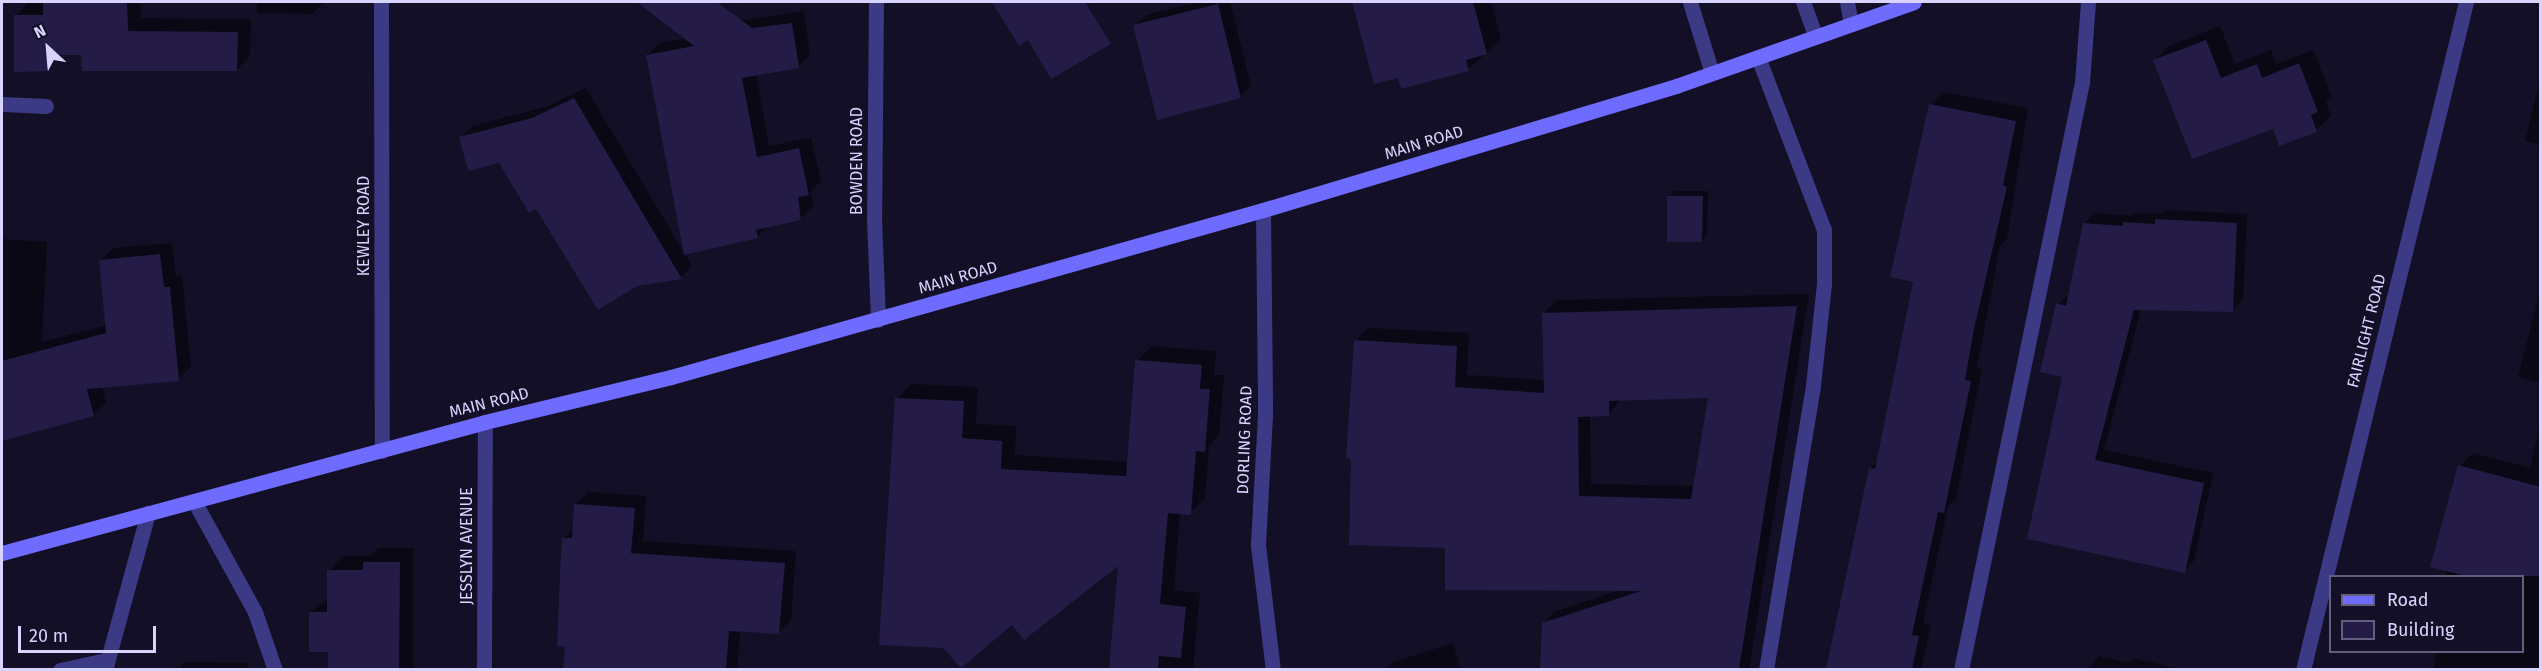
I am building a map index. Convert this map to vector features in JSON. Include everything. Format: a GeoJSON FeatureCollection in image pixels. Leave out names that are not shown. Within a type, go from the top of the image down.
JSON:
{"type":"FeatureCollection","features":[{"type":"Feature","properties":{"kind":"main road","name":"MAIN ROAD"},"geometry":{"type":"LineString","coordinates":[[2,553],[485,422],[671,377],[1263,210],[1712,73],[1914,2]]}},
{"type":"Feature","properties":{"kind":"street","name":"KEWLEY ROAD"},"geometry":{"type":"LineString","coordinates":[[381,2],[382,451]]}},
{"type":"Feature","properties":{"kind":"street","name":"BOWDEN ROAD"},"geometry":{"type":"LineString","coordinates":[[876,2],[874,219],[878,320]]}},
{"type":"Feature","properties":{"kind":"street"},"geometry":{"type":"LineString","coordinates":[[1690,2],[1712,73]]}},
{"type":"Feature","properties":{"kind":"street"},"geometry":{"type":"LineString","coordinates":[[1803,2],[1816,37]]}},
{"type":"Feature","properties":{"kind":"street"},"geometry":{"type":"LineString","coordinates":[[1847,2],[1851,24]]}},
{"type":"Feature","properties":{"kind":"street"},"geometry":{"type":"LineString","coordinates":[[1961,669],[2082,82],[2088,2]]}},
{"type":"Feature","properties":{"kind":"street","name":"FAIRLIGHT ROAD"},"geometry":{"type":"LineString","coordinates":[[2303,669],[2466,2]]}},
{"type":"Feature","properties":{"kind":"street"},"geometry":{"type":"LineString","coordinates":[[1758,57],[1824,230],[1824,284],[1813,386],[1766,669]]}},
{"type":"Feature","properties":{"kind":"street"},"geometry":{"type":"LineString","coordinates":[[2,104],[46,106]]}},
{"type":"Feature","properties":{"kind":"street","name":"DORLING ROAD"},"geometry":{"type":"LineString","coordinates":[[1263,210],[1265,416],[1258,545],[1273,669]]}},
{"type":"Feature","properties":{"kind":"street","name":"JESSLYN AVENUE"},"geometry":{"type":"LineString","coordinates":[[484,669],[485,422]]}},
{"type":"Feature","properties":{"kind":"street"},"geometry":{"type":"LineString","coordinates":[[194,501],[255,612],[275,669]]}},
{"type":"Feature","properties":{"kind":"street"},"geometry":{"type":"LineString","coordinates":[[60,669],[106,665],[129,592],[148,513]]}},
{"type":"Feature","properties":{"kind":"building"},"geometry":{"type":"Polygon","coordinates":[[[43,2],[127,2],[128,31],[238,32],[237,71],[82,71],[81,55],[49,55],[48,71],[14,72],[14,15],[43,15],[43,2]]]}},
{"type":"Feature","properties":{"kind":"building"},"geometry":{"type":"Polygon","coordinates":[[[637,2],[717,2],[752,28],[792,23],[799,68],[742,78],[757,157],[799,148],[809,195],[798,197],[801,220],[756,230],[758,238],[684,255],[646,55],[694,46],[637,2]]]}},
{"type":"Feature","properties":{"kind":"building"},"geometry":{"type":"Polygon","coordinates":[[[992,2],[1085,2],[1111,44],[1051,79],[1028,40],[1019,46],[992,2]]]}},
{"type":"Feature","properties":{"kind":"building"},"geometry":{"type":"Polygon","coordinates":[[[1352,2],[1473,2],[1487,54],[1466,60],[1469,71],[1401,89],[1398,78],[1374,84],[1352,2]]]}},
{"type":"Feature","properties":{"kind":"building"},"geometry":{"type":"Polygon","coordinates":[[[1218,4],[1241,98],[1157,120],[1133,25],[1218,4]]]}},
{"type":"Feature","properties":{"kind":"building"},"geometry":{"type":"Polygon","coordinates":[[[2206,40],[2221,78],[2257,64],[2262,78],[2299,63],[2318,112],[2311,115],[2317,132],[2279,146],[2273,129],[2192,159],[2153,60],[2206,40]]]}},
{"type":"Feature","properties":{"kind":"building"},"geometry":{"type":"Polygon","coordinates":[[[574,98],[682,279],[637,286],[598,310],[536,209],[529,213],[499,163],[468,171],[459,137],[532,118],[574,98]]]}},
{"type":"Feature","properties":{"kind":"building"},"geometry":{"type":"Polygon","coordinates":[[[1929,104],[2016,121],[2003,185],[2007,187],[1974,329],[1965,380],[1971,381],[1944,513],[1938,512],[1912,635],[1919,636],[1912,669],[1826,669],[1869,468],[1875,469],[1913,282],[1890,277],[1929,104]]]}},
{"type":"Feature","properties":{"kind":"building"},"geometry":{"type":"Polygon","coordinates":[[[1667,196],[1703,196],[1702,242],[1667,242],[1667,196]]]}},
{"type":"Feature","properties":{"kind":"building"},"geometry":{"type":"Polygon","coordinates":[[[2155,219],[2237,223],[2233,312],[2134,310],[2095,460],[2204,483],[2185,573],[2027,539],[2062,377],[2040,372],[2056,303],[2066,306],[2083,223],[2123,226],[2123,222],[2155,224],[2155,219]]]}},
{"type":"Feature","properties":{"kind":"building"},"geometry":{"type":"Polygon","coordinates":[[[160,254],[164,287],[170,287],[179,381],[87,389],[94,416],[2,441],[2,361],[106,333],[99,260],[160,254]]]}},
{"type":"Feature","properties":{"kind":"building"},"geometry":{"type":"Polygon","coordinates":[[[1797,306],[1739,669],[1540,669],[1542,623],[1641,591],[1445,590],[1445,548],[1349,545],[1351,459],[1346,458],[1354,340],[1457,346],[1455,387],[1544,393],[1542,313],[1797,306]],[[1708,398],[1609,401],[1609,416],[1578,417],[1579,496],[1691,499],[1708,398]]]}},
{"type":"Feature","properties":{"kind":"building"},"geometry":{"type":"Polygon","coordinates":[[[1135,360],[1202,365],[1200,389],[1210,389],[1205,452],[1196,451],[1191,515],[1168,513],[1160,604],[1186,607],[1181,658],[1159,656],[1158,669],[1109,669],[1118,566],[1024,640],[1012,625],[961,668],[943,648],[879,645],[895,398],[964,401],[962,438],[1002,441],[1001,469],[1126,476],[1135,360]]]}},
{"type":"Feature","properties":{"kind":"building"},"geometry":{"type":"Polygon","coordinates":[[[2458,465],[2541,487],[2541,576],[2462,575],[2430,567],[2458,465]]]}},
{"type":"Feature","properties":{"kind":"building"},"geometry":{"type":"Polygon","coordinates":[[[574,504],[635,508],[631,553],[785,563],[779,634],[729,631],[726,669],[563,669],[565,647],[557,646],[562,538],[572,538],[574,504]]]}},
{"type":"Feature","properties":{"kind":"building"},"geometry":{"type":"Polygon","coordinates":[[[363,562],[400,562],[399,669],[328,669],[328,652],[309,652],[309,612],[327,612],[327,570],[363,570],[363,562]]]}}]}
